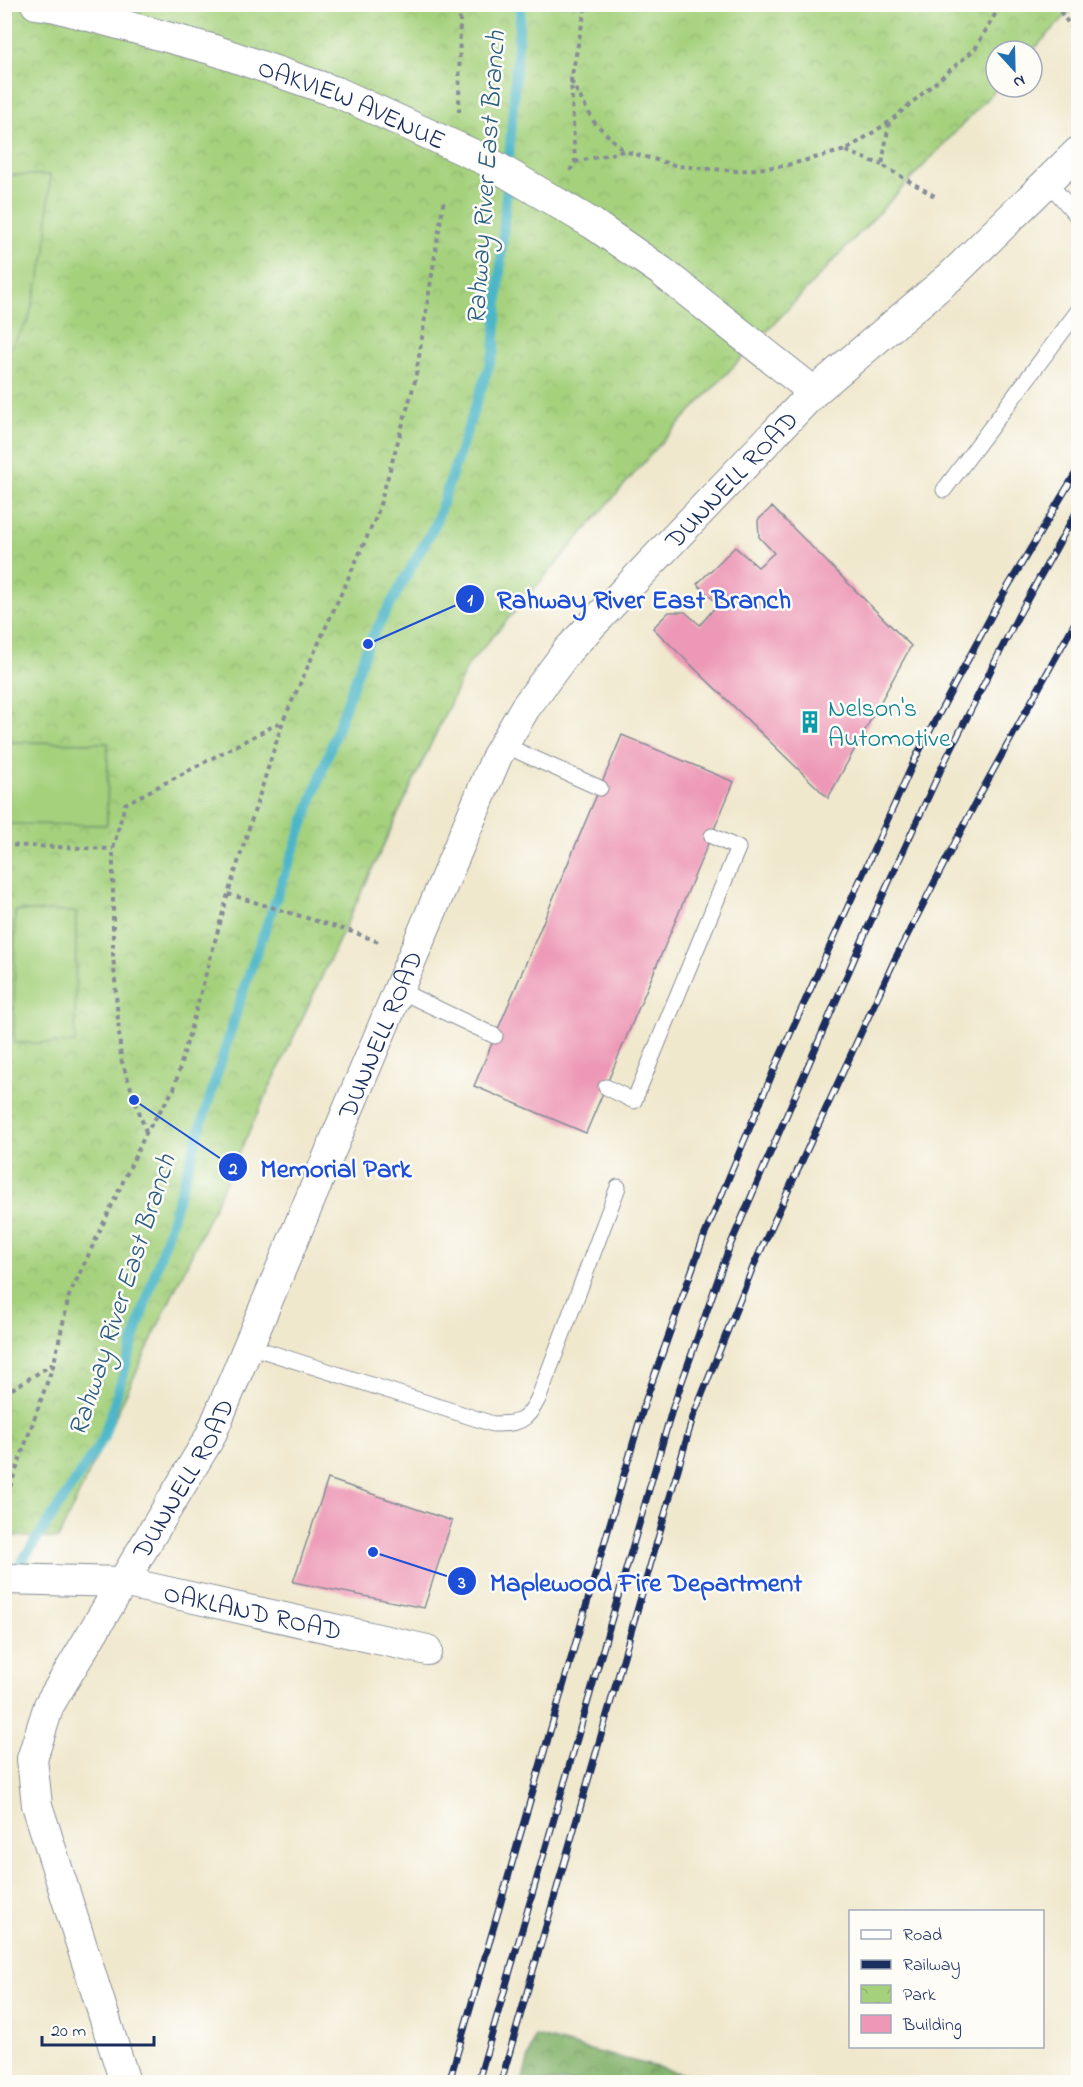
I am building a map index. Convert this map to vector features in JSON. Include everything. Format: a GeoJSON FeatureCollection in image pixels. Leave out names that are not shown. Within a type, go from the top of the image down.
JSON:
{"type":"FeatureCollection","features":[{"type":"Feature","properties":{"kind":"street","name":"OAKVIEW AVENUE"},"geometry":{"type":"LineString","coordinates":[[36,4],[56,7],[211,49],[328,89],[484,160],[593,224],[661,271],[814,392]]}},
{"type":"Feature","properties":{"kind":"street","name":"DUNNELL ROAD"},"geometry":{"type":"LineString","coordinates":[[125,2082],[37,1805],[32,1759],[49,1705],[210,1437],[497,756],[525,708],[568,650],[814,392],[950,277],[1078,152]]}},
{"type":"Feature","properties":{"kind":"street","name":"OAKLAND ROAD"},"geometry":{"type":"LineString","coordinates":[[4,1579],[123,1582],[427,1650]]}},
{"type":"Feature","properties":{"kind":"lane"},"geometry":{"type":"LineString","coordinates":[[1048,182],[1078,217]]}},
{"type":"Feature","properties":{"kind":"lane"},"geometry":{"type":"LineString","coordinates":[[944,490],[1078,311]]}},
{"type":"Feature","properties":{"kind":"lane"},"geometry":{"type":"LineString","coordinates":[[504,745],[600,788]]}},
{"type":"Feature","properties":{"kind":"lane"},"geometry":{"type":"LineString","coordinates":[[606,1087],[634,1101],[738,848],[712,836]]}},
{"type":"Feature","properties":{"kind":"lane"},"geometry":{"type":"LineString","coordinates":[[398,990],[495,1036]]}},
{"type":"Feature","properties":{"kind":"lane"},"geometry":{"type":"LineString","coordinates":[[249,1346],[493,1424],[516,1424],[531,1413],[539,1397],[618,1187]]}},
{"type":"Feature","properties":{"kind":"path"},"geometry":{"type":"LineString","coordinates":[[194,8],[209,4]]}},
{"type":"Feature","properties":{"kind":"path"},"geometry":{"type":"LineString","coordinates":[[459,113],[460,4]]}},
{"type":"Feature","properties":{"kind":"path"},"geometry":{"type":"LineString","coordinates":[[570,171],[575,162],[571,80],[586,4]]}},
{"type":"Feature","properties":{"kind":"path"},"geometry":{"type":"LineString","coordinates":[[575,162],[624,151],[678,166],[737,171],[783,166],[846,150],[889,122],[975,49],[1001,4]]}},
{"type":"Feature","properties":{"kind":"path"},"geometry":{"type":"LineString","coordinates":[[1055,4],[1078,37]]}},
{"type":"Feature","properties":{"kind":"path"},"geometry":{"type":"LineString","coordinates":[[571,80],[594,122],[624,151]]}},
{"type":"Feature","properties":{"kind":"path"},"geometry":{"type":"LineString","coordinates":[[882,165],[889,122]]}},
{"type":"Feature","properties":{"kind":"path"},"geometry":{"type":"LineString","coordinates":[[846,150],[882,165],[936,197]]}},
{"type":"Feature","properties":{"kind":"path"},"geometry":{"type":"LineString","coordinates":[[4,1504],[54,1363],[69,1296],[147,1133],[174,1089],[228,894],[283,721],[377,515],[415,381],[444,199]]}},
{"type":"Feature","properties":{"kind":"path"},"geometry":{"type":"LineString","coordinates":[[147,1133],[121,1059],[113,954],[113,849],[125,804],[283,721]]}},
{"type":"Feature","properties":{"kind":"path"},"geometry":{"type":"LineString","coordinates":[[4,845],[113,849]]}},
{"type":"Feature","properties":{"kind":"path"},"geometry":{"type":"LineString","coordinates":[[228,894],[356,933]]}},
{"type":"Feature","properties":{"kind":"path"},"geometry":{"type":"LineString","coordinates":[[4,1394],[54,1363]]}},
{"type":"Feature","properties":{"kind":"green space"},"geometry":{"type":"Polygon","coordinates":[[[4,5],[1076,5],[1043,39],[984,39],[984,99],[987,99],[659,445],[468,665],[58,1539],[4,1535],[4,5]]]}},
{"type":"Feature","properties":{"kind":"green space"},"geometry":{"type":"Polygon","coordinates":[[[5,175],[50,175],[46,252],[28,321],[5,356],[5,175]]]}},
{"type":"Feature","properties":{"kind":"green space"},"geometry":{"type":"Polygon","coordinates":[[[5,742],[108,743],[107,825],[5,824],[5,742]]]}},
{"type":"Feature","properties":{"kind":"green space"},"geometry":{"type":"Polygon","coordinates":[[[15,911],[76,912],[75,1043],[14,1043],[15,911]]]}},
{"type":"Feature","properties":{"kind":"green space"},"geometry":{"type":"Polygon","coordinates":[[[535,2036],[715,2082],[522,2082],[535,2036]]]}},
{"type":"Feature","properties":{"kind":"building","name":"Nelson's Automotive"},"geometry":{"type":"Polygon","coordinates":[[[772,507],[911,646],[828,798],[653,628],[669,612],[685,612],[700,625],[718,604],[697,584],[735,547],[758,567],[774,553],[759,537],[758,520],[772,507]]]}},
{"type":"Feature","properties":{"kind":"building"},"geometry":{"type":"Polygon","coordinates":[[[622,735],[734,782],[586,1133],[474,1086],[622,735]]]}},
{"type":"Feature","properties":{"kind":"building"},"geometry":{"type":"Polygon","coordinates":[[[328,1479],[452,1521],[424,1608],[293,1582],[328,1479]]]}},
{"type":"Feature","properties":{"kind":"waterway","name":"Rahway River East Branch"},"geometry":{"type":"LineString","coordinates":[[13,1575],[103,1439],[245,985],[368,644],[435,525],[494,351],[521,4]]}},
{"type":"Feature","properties":{"kind":"railway"},"geometry":{"type":"LineString","coordinates":[[449,2082],[645,1402],[703,1239],[776,1065],[916,757],[997,605],[1078,469]]}},
{"type":"Feature","properties":{"kind":"railway"},"geometry":{"type":"LineString","coordinates":[[478,2082],[672,1410],[729,1248],[865,934],[941,769],[1018,616],[1078,509]]}},
{"type":"Feature","properties":{"kind":"railway"},"geometry":{"type":"LineString","coordinates":[[501,2082],[693,1417],[753,1267],[895,959],[978,798],[1078,617]]}},
{"type":"Feature","properties":{"kind":"place","name":"Rahway River East Branch"},"geometry":{"type":"Point","coordinates":[368,644]}},
{"type":"Feature","properties":{"kind":"place","name":"Nelson's Automotive"},"geometry":{"type":"Point","coordinates":[810,722]}},
{"type":"Feature","properties":{"kind":"place","name":"Memorial Park"},"geometry":{"type":"Point","coordinates":[134,1100]}},
{"type":"Feature","properties":{"kind":"place","name":"Maplewood Fire Department"},"geometry":{"type":"Point","coordinates":[373,1552]}}]}
